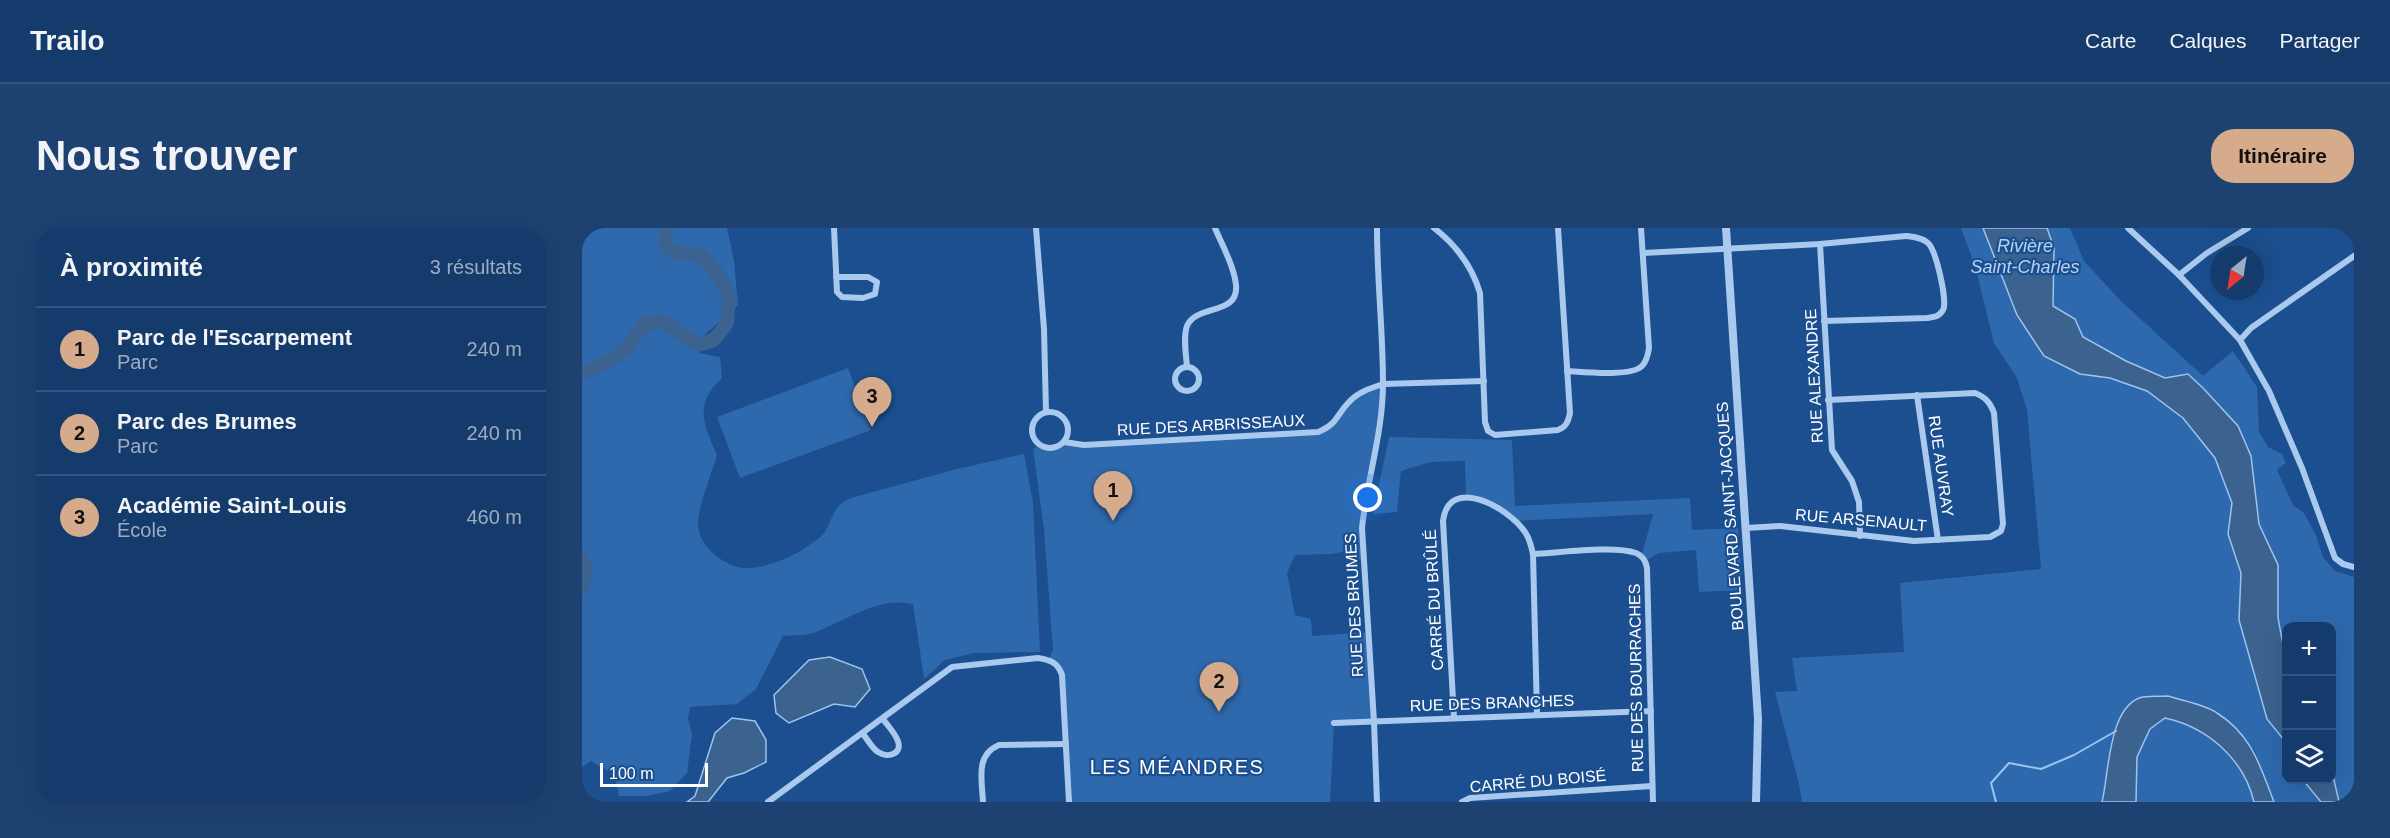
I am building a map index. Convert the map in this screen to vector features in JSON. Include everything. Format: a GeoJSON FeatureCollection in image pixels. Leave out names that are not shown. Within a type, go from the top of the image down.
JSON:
{"type":"FeatureCollection","features":[{"type":"Feature","properties":{"kind":"street"},"geometry":{"type":"LineString","coordinates":[[834,228],[836,277],[837,292],[842,297],[863,298],[875,294],[877,282],[868,277],[836,277]]}},
{"type":"Feature","properties":{"kind":"street"},"geometry":{"type":"LineString","coordinates":[[1186,367],[1185,334],[1188,323],[1194,317],[1226,306],[1235,297],[1236,284],[1215,228]]}},
{"type":"Feature","properties":{"kind":"street","name":"RUE DES BRUMES"},"geometry":{"type":"LineString","coordinates":[[1377,228],[1383,384],[1379,437],[1364,507],[1362,528],[1377,802]]}},
{"type":"Feature","properties":{"kind":"street"},"geometry":{"type":"LineString","coordinates":[[1436,229],[1465,259],[1475,276],[1480,292],[1485,423],[1488,430],[1495,435],[1558,430],[1566,425],[1570,413],[1558,228]]}},
{"type":"Feature","properties":{"kind":"street"},"geometry":{"type":"LineString","coordinates":[[1568,371],[1628,372],[1643,365],[1649,348],[1641,228]]}},
{"type":"Feature","properties":{"kind":"street","name":"BOULEVARD SAINT-JACQUES"},"geometry":{"type":"LineString","coordinates":[[1726,228],[1758,719],[1756,802]]}},
{"type":"Feature","properties":{"kind":"street"},"geometry":{"type":"LineString","coordinates":[[2128,228],[2179,275],[2240,340],[2269,391],[2302,468],[2335,558],[2343,564],[2354,567]]}},
{"type":"Feature","properties":{"kind":"street"},"geometry":{"type":"LineString","coordinates":[[2179,275],[2207,253],[2248,228]]}},
{"type":"Feature","properties":{"kind":"street"},"geometry":{"type":"LineString","coordinates":[[1038,229],[1047,412]]}},
{"type":"Feature","properties":{"kind":"street"},"geometry":{"type":"LineString","coordinates":[[1642,253],[1906,237],[1918,238],[1928,243],[1933,251],[1946,301],[1942,313],[1936,317],[1824,321]]}},
{"type":"Feature","properties":{"kind":"street","name":"RUE ALEXANDRE"},"geometry":{"type":"LineString","coordinates":[[1820,244],[1832,450],[1852,482],[1859,502],[1860,536]]}},
{"type":"Feature","properties":{"kind":"street"},"geometry":{"type":"LineString","coordinates":[[2240,340],[2251,328],[2354,256]]}},
{"type":"Feature","properties":{"kind":"street","name":"RUE DES ARBRISSEAUX"},"geometry":{"type":"LineString","coordinates":[[1064,442],[1084,445],[1318,432],[1331,427],[1349,401],[1368,389],[1383,384],[1484,381]]}},
{"type":"Feature","properties":{"kind":"street","name":"RUE ARSENAULT"},"geometry":{"type":"LineString","coordinates":[[1746,528],[1780,526],[1914,541],[1990,537],[2001,531],[2003,525],[1994,413],[1991,404],[1983,396],[1975,393],[1828,400]]}},
{"type":"Feature","properties":{"kind":"street","name":"RUE AUVRAY"},"geometry":{"type":"LineString","coordinates":[[1917,395],[1938,540]]}},
{"type":"Feature","properties":{"kind":"street"},"geometry":{"type":"LineString","coordinates":[[1047,412],[1055,412],[1067,422],[1069,430],[1064,442],[1058,447],[1049,448],[1040,445],[1034,438],[1033,423],[1047,412]]}},
{"type":"Feature","properties":{"kind":"street","name":"CARRÉ DU BRÛLÉ"},"geometry":{"type":"LineString","coordinates":[[1454,718],[1443,521],[1447,505],[1452,500],[1459,499],[1490,502],[1523,529],[1530,541],[1533,554],[1537,714]]}},
{"type":"Feature","properties":{"kind":"street","name":"RUE DES BOURRACHES"},"geometry":{"type":"LineString","coordinates":[[1533,554],[1613,550],[1636,553],[1645,561],[1653,802]]}},
{"type":"Feature","properties":{"kind":"street"},"geometry":{"type":"LineString","coordinates":[[768,802],[883,720],[952,667],[1038,658],[1049,659],[1056,663],[1062,675],[1069,802]]}},
{"type":"Feature","properties":{"kind":"street","name":"RUE DES BRANCHES"},"geometry":{"type":"LineString","coordinates":[[1334,723],[1651,711]]}},
{"type":"Feature","properties":{"kind":"street"},"geometry":{"type":"LineString","coordinates":[[863,734],[875,750],[892,756],[899,747],[898,740],[883,720]]}},
{"type":"Feature","properties":{"kind":"street"},"geometry":{"type":"LineString","coordinates":[[983,802],[982,765],[987,751],[999,745],[1066,744]]}},
{"type":"Feature","properties":{"kind":"street","name":"CARRÉ DU BOISÉ"},"geometry":{"type":"LineString","coordinates":[[1462,802],[1470,798],[1652,786]]}},
{"type":"Feature","properties":{"kind":"shaded area"},"geometry":{"type":"Polygon","coordinates":[[[582,228],[727,228],[734,261],[738,305],[700,339],[699,353],[720,357],[722,378],[707,396],[704,405],[705,424],[717,455],[698,519],[703,541],[713,553],[727,563],[742,568],[773,563],[796,553],[824,533],[840,505],[851,498],[953,470],[1024,454],[1033,503],[1040,652],[974,653],[945,660],[924,679],[913,604],[900,602],[875,606],[812,633],[783,636],[756,689],[737,704],[690,707],[688,718],[692,735],[687,773],[670,791],[646,796],[619,796],[614,774],[591,761],[582,767],[582,228]]]}},
{"type":"Feature","properties":{"kind":"shaded area"},"geometry":{"type":"Polygon","coordinates":[[[1961,228],[1983,228],[2017,315],[2060,363],[2080,374],[2110,378],[2147,391],[2183,418],[2215,458],[2233,503],[2228,534],[2241,573],[2239,620],[2267,719],[2282,738],[2282,784],[2306,784],[2321,802],[2274,802],[2254,749],[2168,696],[2116,731],[2112,737],[2102,802],[1802,802],[1775,692],[1797,691],[1792,658],[1904,652],[1900,583],[2041,569],[2027,410],[2017,378],[1994,343],[1975,266],[1961,228]]]}},
{"type":"Feature","properties":{"kind":"shaded area"},"geometry":{"type":"Polygon","coordinates":[[[2047,228],[2070,228],[2084,261],[2121,301],[2203,376],[2233,351],[2257,387],[2259,432],[2268,447],[2282,454],[2286,463],[2277,470],[2293,505],[2304,513],[2316,535],[2323,557],[2335,571],[2354,577],[2354,802],[2339,802],[2335,784],[2336,622],[2282,622],[2282,639],[2278,618],[2278,565],[2259,524],[2251,456],[2166,378],[2126,361],[2082,337],[2075,319],[2053,306],[2054,248],[2047,228]]]}},
{"type":"Feature","properties":{"kind":"shaded area"},"geometry":{"type":"Polygon","coordinates":[[[848,368],[871,430],[740,478],[717,417],[848,368]]]}},
{"type":"Feature","properties":{"kind":"shaded area"},"geometry":{"type":"Polygon","coordinates":[[[1383,384],[1364,507],[1364,563],[1347,551],[1295,555],[1287,573],[1295,615],[1311,619],[1312,636],[1369,632],[1374,722],[1334,723],[1330,802],[1069,802],[1062,676],[1049,659],[1053,650],[1044,529],[1033,449],[1040,445],[1055,447],[1064,442],[1084,445],[1288,435],[1331,427],[1349,401],[1383,384]]]}},
{"type":"Feature","properties":{"kind":"shaded area"},"geometry":{"type":"Polygon","coordinates":[[[1389,437],[1512,440],[1515,506],[1690,498],[1692,530],[1738,528],[1743,590],[1699,592],[1696,550],[1659,553],[1645,561],[1642,554],[1653,514],[1514,521],[1490,502],[1466,499],[1465,461],[1430,462],[1401,471],[1397,512],[1373,514],[1389,437]]]}},
{"type":"Feature","properties":{"kind":"shaded area"},"geometry":{"type":"Polygon","coordinates":[[[2164,718],[2195,729],[2221,748],[2242,772],[2254,802],[2136,802],[2136,757],[2150,729],[2164,718]]]}},
{"type":"Feature","properties":{"kind":"water","name":"Rivière Saint-Charles"},"geometry":{"type":"Polygon","coordinates":[[[1983,228],[2047,228],[2054,248],[2053,306],[2075,319],[2083,337],[2126,361],[2165,378],[2188,374],[2238,426],[2251,456],[2259,524],[2278,565],[2278,618],[2282,639],[2282,738],[2267,719],[2239,620],[2241,573],[2228,534],[2232,503],[2215,458],[2183,418],[2147,391],[2110,378],[2080,374],[2044,356],[2017,315],[1983,228]]]}},
{"type":"Feature","properties":{"kind":"water"},"geometry":{"type":"Polygon","coordinates":[[[830,657],[862,669],[870,689],[855,707],[834,704],[789,723],[776,713],[774,695],[809,660],[830,657]]]}},
{"type":"Feature","properties":{"kind":"water"},"geometry":{"type":"Polygon","coordinates":[[[2168,696],[2212,710],[2239,731],[2253,752],[2274,802],[2254,802],[2242,772],[2222,747],[2195,729],[2165,718],[2150,729],[2137,757],[2136,802],[2102,802],[2112,744],[2121,716],[2129,705],[2139,698],[2168,696]]]}},
{"type":"Feature","properties":{"kind":"water"},"geometry":{"type":"Polygon","coordinates":[[[732,718],[755,721],[766,740],[766,762],[744,773],[727,778],[708,802],[687,802],[695,796],[715,733],[732,718]]]}},
{"type":"Feature","properties":{"kind":"water"},"geometry":{"type":"Polygon","coordinates":[[[2306,784],[2335,784],[2339,802],[2321,802],[2306,784]]]}},
{"type":"Feature","properties":{"kind":"waterway"},"geometry":{"type":"LineString","coordinates":[[582,373],[626,350],[644,324],[662,321],[698,345],[714,340],[727,323],[729,296],[717,273],[701,255],[676,253],[665,245],[667,228]]}},
{"type":"Feature","properties":{"kind":"waterway"},"geometry":{"type":"LineString","coordinates":[[582,557],[585,572],[582,588]]}},
{"type":"Feature","properties":{"kind":"waterway"},"geometry":{"type":"LineString","coordinates":[[1996,802],[1991,783],[2009,763],[2041,769],[2074,755],[2116,731]]}},
{"type":"Feature","properties":{"kind":"place","name":"Académie Saint-Louis"},"geometry":{"type":"Point","coordinates":[872,427]}},
{"type":"Feature","properties":{"kind":"place","name":"Parc de l'Escarpement"},"geometry":{"type":"Point","coordinates":[1113,521]}},
{"type":"Feature","properties":{"kind":"place","name":"Parc des Brumes"},"geometry":{"type":"Point","coordinates":[1219,712]}},
{"type":"Feature","properties":{"kind":"district","name":"LES MÉANDRES"},"geometry":{"type":"Point","coordinates":[1177,767]}}]}
